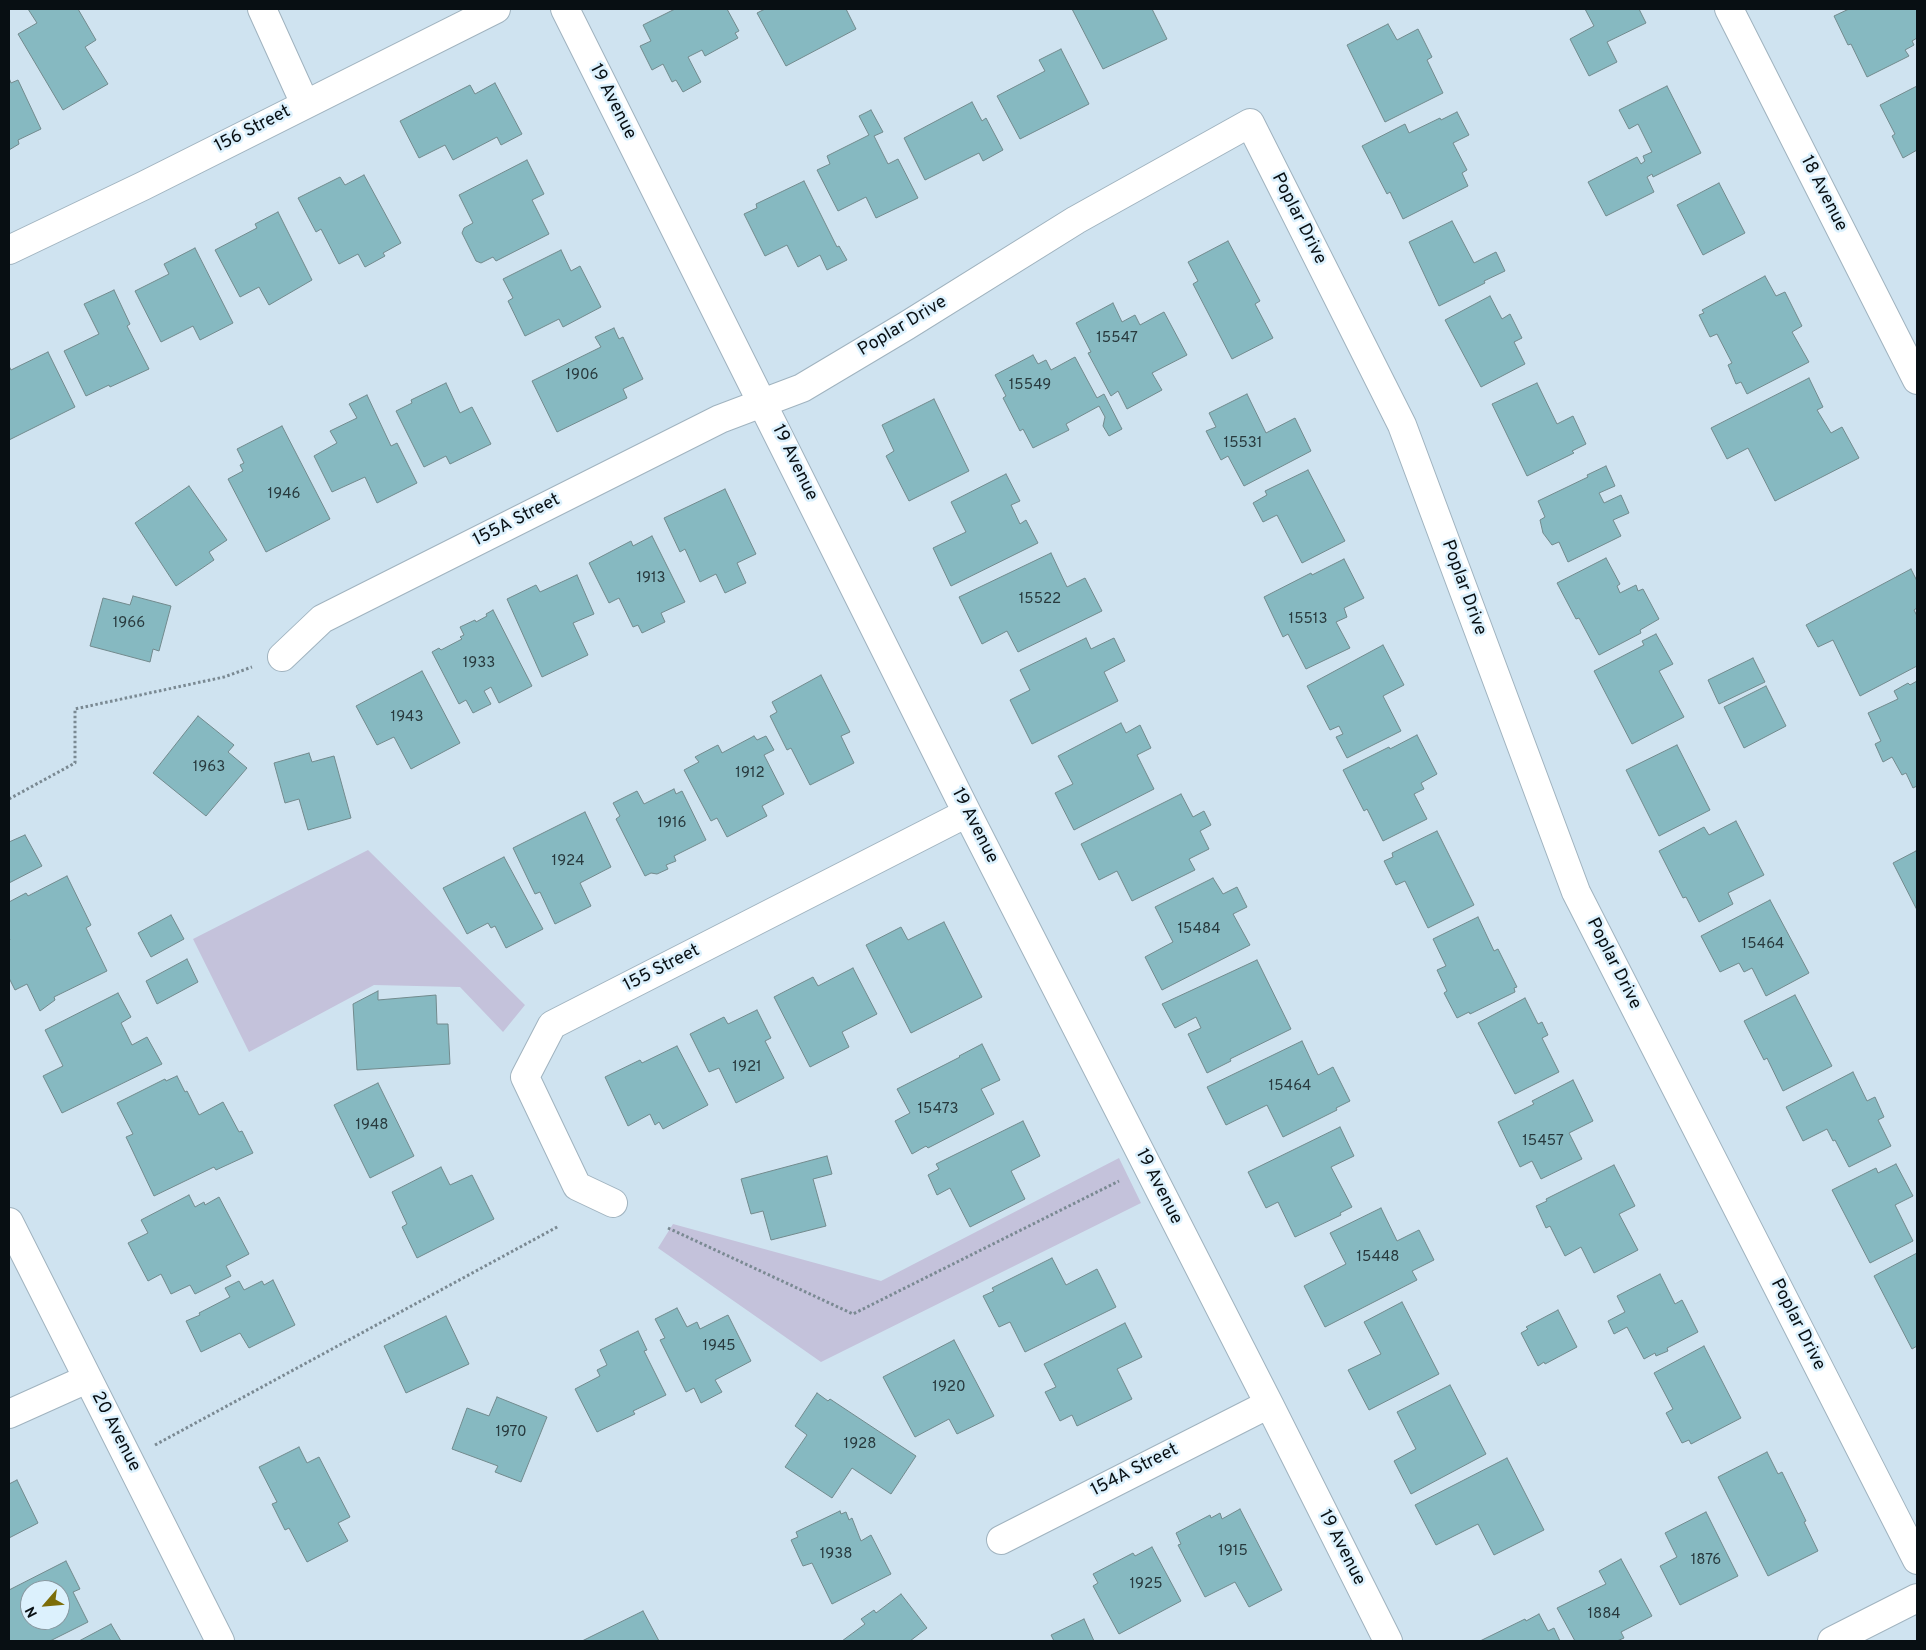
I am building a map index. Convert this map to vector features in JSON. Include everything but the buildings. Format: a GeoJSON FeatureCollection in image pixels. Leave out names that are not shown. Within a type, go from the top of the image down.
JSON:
{"type":"FeatureCollection","features":[{"type":"Feature","properties":{"kind":"street"},"geometry":{"type":"LineString","coordinates":[[262,9],[304,104]]}},
{"type":"Feature","properties":{"kind":"street","name":"156 Street"},"geometry":{"type":"LineString","coordinates":[[9,250],[143,186],[496,9]]}},
{"type":"Feature","properties":{"kind":"street","name":"19 Avenue"},"geometry":{"type":"LineString","coordinates":[[565,9],[967,813],[1388,1641]]}},
{"type":"Feature","properties":{"kind":"street","name":"18 Avenue"},"geometry":{"type":"LineString","coordinates":[[1729,9],[1917,380]]}},
{"type":"Feature","properties":{"kind":"street","name":"Poplar Drive"},"geometry":{"type":"LineString","coordinates":[[763,402],[802,388],[906,326],[1076,220],[1250,123],[1402,425],[1576,892],[1917,1560]]}},
{"type":"Feature","properties":{"kind":"street","name":"155A Street"},"geometry":{"type":"LineString","coordinates":[[282,657],[322,619],[720,419],[763,402]]}},
{"type":"Feature","properties":{"kind":"street","name":"155 Street"},"geometry":{"type":"LineString","coordinates":[[613,1203],[578,1186],[525,1077],[552,1025],[967,813]]}},
{"type":"Feature","properties":{"kind":"street","name":"20 Avenue"},"geometry":{"type":"LineString","coordinates":[[9,1222],[220,1641]]}},
{"type":"Feature","properties":{"kind":"street"},"geometry":{"type":"LineString","coordinates":[[9,1414],[87,1379]]}},
{"type":"Feature","properties":{"kind":"street","name":"154A Street"},"geometry":{"type":"LineString","coordinates":[[1001,1540],[1269,1404]]}},
{"type":"Feature","properties":{"kind":"street"},"geometry":{"type":"LineString","coordinates":[[1832,1641],[1917,1598]]}},
{"type":"Feature","properties":{"kind":"path"},"geometry":{"type":"LineString","coordinates":[[9,799],[75,764],[75,709],[224,677],[282,657]]}},
{"type":"Feature","properties":{"kind":"path"},"geometry":{"type":"LineString","coordinates":[[668,1228],[853,1314],[1124,1178]]}},
{"type":"Feature","properties":{"kind":"path"},"geometry":{"type":"LineString","coordinates":[[154,1445],[558,1226]]}},
{"type":"Feature","properties":{"kind":"shaded area"},"geometry":{"type":"Polygon","coordinates":[[[368,850],[525,1005],[503,1032],[460,987],[374,985],[249,1052],[193,939],[368,850]]]}},
{"type":"Feature","properties":{"kind":"shaded area"},"geometry":{"type":"Polygon","coordinates":[[[1119,1158],[1141,1203],[821,1362],[658,1248],[673,1224],[881,1281],[1119,1158]]]}}]}
